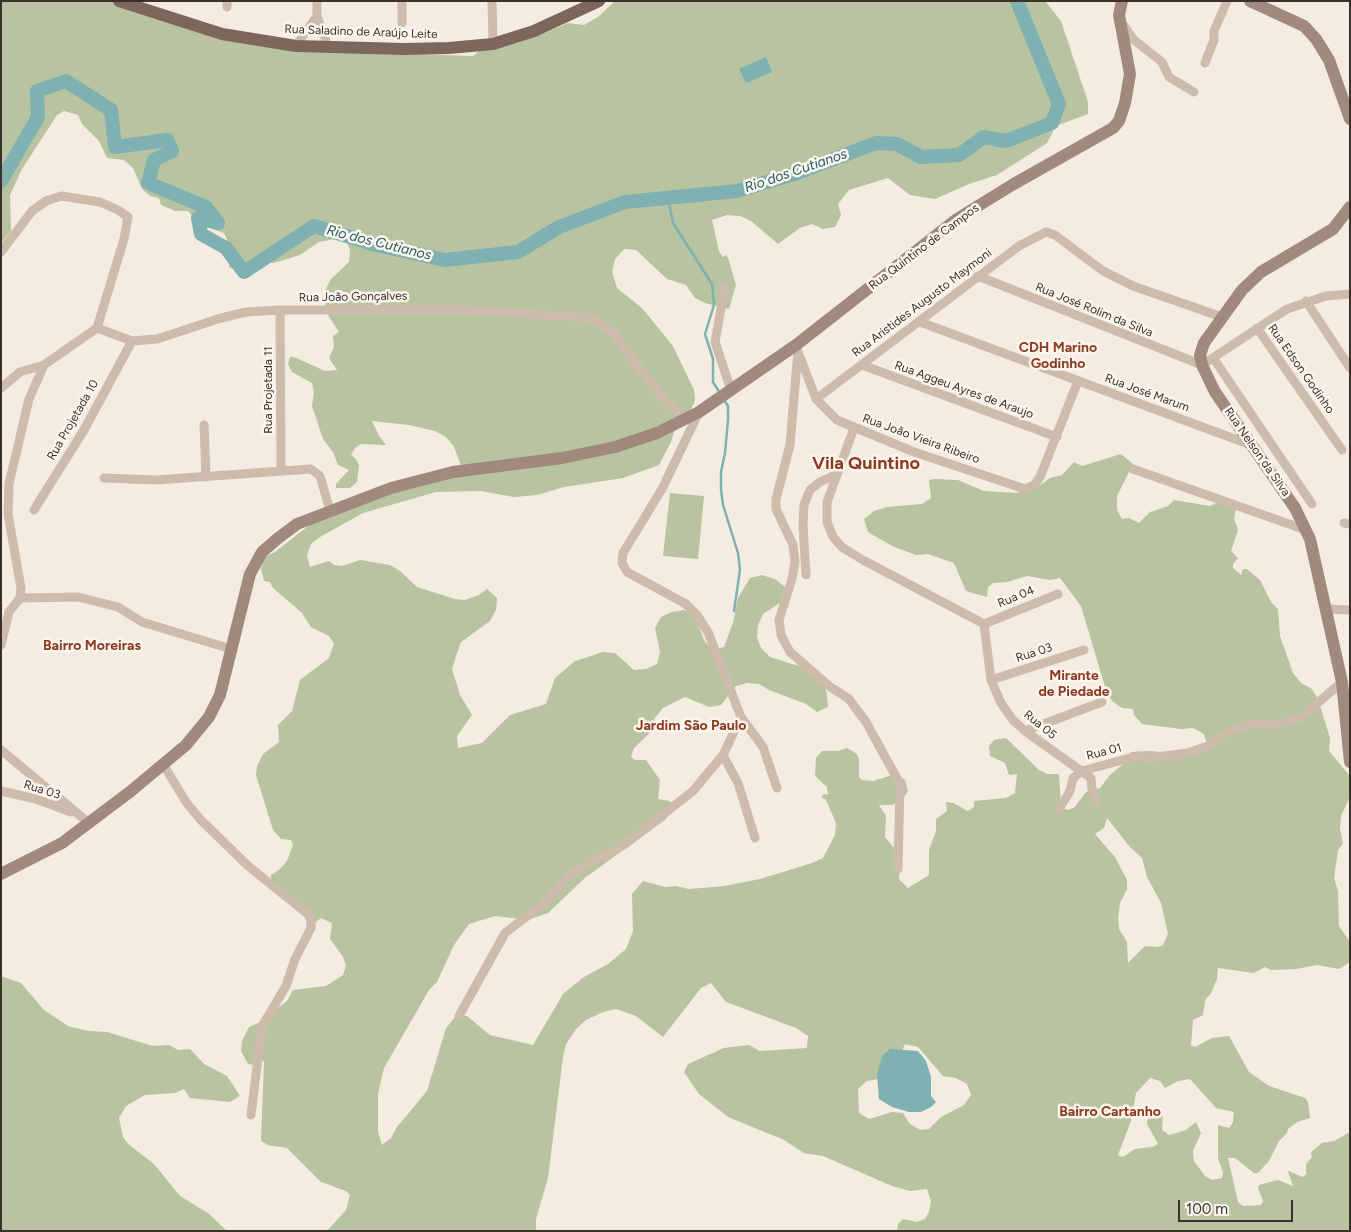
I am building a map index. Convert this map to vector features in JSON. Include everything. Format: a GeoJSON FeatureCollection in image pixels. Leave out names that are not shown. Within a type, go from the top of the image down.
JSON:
{"type":"FeatureCollection","features":[{"type":"Feature","properties":{"kind":"main road","name":"Rua Saladino de Araújo Leite"},"geometry":{"type":"LineString","coordinates":[[118,1],[222,34],[296,46],[406,49],[493,44],[534,31],[581,5],[599,1]]}},
{"type":"Feature","properties":{"kind":"main road","name":"Rua Quintino de Campos"},"geometry":{"type":"LineString","coordinates":[[1,874],[31,861],[62,843],[89,824],[186,745],[209,717],[220,695],[250,574],[262,552],[298,524],[330,510],[391,488],[453,472],[562,458],[615,447],[686,420],[797,348],[957,219],[1012,185],[1114,128],[1119,121],[1125,103],[1130,74],[1119,15],[1122,1]]}},
{"type":"Feature","properties":{"kind":"main road"},"geometry":{"type":"LineString","coordinates":[[1250,1],[1304,26],[1316,39],[1329,60],[1350,119]]}},
{"type":"Feature","properties":{"kind":"main road"},"geometry":{"type":"LineString","coordinates":[[1202,365],[1200,354],[1204,343],[1242,290],[1261,272],[1333,229],[1350,207]]}},
{"type":"Feature","properties":{"kind":"main road","name":"Rua Nelson da Silva"},"geometry":{"type":"LineString","coordinates":[[1202,365],[1215,392],[1295,508],[1306,530],[1342,682],[1350,762]]}},
{"type":"Feature","properties":{"kind":"street"},"geometry":{"type":"LineString","coordinates":[[317,1],[317,16],[328,46]]}},
{"type":"Feature","properties":{"kind":"street"},"geometry":{"type":"LineString","coordinates":[[402,1],[402,23]]}},
{"type":"Feature","properties":{"kind":"street"},"geometry":{"type":"LineString","coordinates":[[492,1],[493,44]]}},
{"type":"Feature","properties":{"kind":"street"},"geometry":{"type":"LineString","coordinates":[[1205,63],[1214,40],[1214,31],[1228,1]]}},
{"type":"Feature","properties":{"kind":"street"},"geometry":{"type":"LineString","coordinates":[[1119,15],[1134,40],[1162,62],[1169,78],[1194,92]]}},
{"type":"Feature","properties":{"kind":"street"},"geometry":{"type":"LineString","coordinates":[[296,46],[317,16]]}},
{"type":"Feature","properties":{"kind":"street"},"geometry":{"type":"LineString","coordinates":[[1,252],[32,211],[46,201],[61,196],[100,202],[128,217],[124,239],[97,328],[44,365],[20,372],[1,388]]}},
{"type":"Feature","properties":{"kind":"street","name":"Rua Aristides Augusto Maymoni"},"geometry":{"type":"LineString","coordinates":[[816,399],[1019,246],[1046,232],[1055,235],[1103,271],[1133,286],[1222,317]]}},
{"type":"Feature","properties":{"kind":"street","name":"Rua José Rolim da Silva"},"geometry":{"type":"LineString","coordinates":[[978,276],[1202,365]]}},
{"type":"Feature","properties":{"kind":"street"},"geometry":{"type":"LineString","coordinates":[[725,287],[715,342],[729,391]]}},
{"type":"Feature","properties":{"kind":"street"},"geometry":{"type":"LineString","coordinates":[[1202,365],[1214,359],[1287,309],[1306,301],[1350,294]]}},
{"type":"Feature","properties":{"kind":"street"},"geometry":{"type":"LineString","coordinates":[[1306,301],[1350,368]]}},
{"type":"Feature","properties":{"kind":"street","name":"Rua João Gonçalves"},"geometry":{"type":"LineString","coordinates":[[97,328],[132,341],[157,339],[221,318],[246,312],[280,310],[467,310],[590,318],[613,332],[659,394],[686,420]]}},
{"type":"Feature","properties":{"kind":"street","name":"Rua Projetada 11"},"geometry":{"type":"LineString","coordinates":[[280,310],[281,470]]}},
{"type":"Feature","properties":{"kind":"street","name":"Rua José Marum"},"geometry":{"type":"LineString","coordinates":[[920,322],[1254,446]]}},
{"type":"Feature","properties":{"kind":"street","name":"Rua Edson Godinho"},"geometry":{"type":"LineString","coordinates":[[1257,328],[1342,450]]}},
{"type":"Feature","properties":{"kind":"street","name":"Rua Projetada 10"},"geometry":{"type":"LineString","coordinates":[[34,510],[84,430],[132,341]]}},
{"type":"Feature","properties":{"kind":"street"},"geometry":{"type":"LineString","coordinates":[[797,348],[816,399]]}},
{"type":"Feature","properties":{"kind":"street"},"geometry":{"type":"LineString","coordinates":[[797,348],[790,445],[776,499],[776,509],[793,545],[795,562],[792,579],[779,620],[781,635],[790,652],[797,659],[829,686],[849,699],[866,722],[900,784],[898,868]]}},
{"type":"Feature","properties":{"kind":"street"},"geometry":{"type":"LineString","coordinates":[[1214,359],[1312,504]]}},
{"type":"Feature","properties":{"kind":"street"},"geometry":{"type":"LineString","coordinates":[[1,644],[9,612],[20,598],[21,588],[5,502],[22,426],[38,375],[44,365]]}},
{"type":"Feature","properties":{"kind":"street","name":"Rua Aggeu Ayres de Araujo"},"geometry":{"type":"LineString","coordinates":[[862,365],[1056,437]]}},
{"type":"Feature","properties":{"kind":"street"},"geometry":{"type":"LineString","coordinates":[[1056,437],[1078,381]]}},
{"type":"Feature","properties":{"kind":"street","name":"Rua João Vieira Ribeiro"},"geometry":{"type":"LineString","coordinates":[[816,399],[837,420],[854,428],[914,452],[1025,489],[1034,485],[1040,477],[1056,437]]}},
{"type":"Feature","properties":{"kind":"street"},"geometry":{"type":"LineString","coordinates":[[704,408],[662,489],[622,554],[622,563],[627,572],[686,604],[697,615],[708,632],[741,717],[764,747],[777,788]]}},
{"type":"Feature","properties":{"kind":"street"},"geometry":{"type":"LineString","coordinates":[[204,425],[206,477]]}},
{"type":"Feature","properties":{"kind":"street"},"geometry":{"type":"LineString","coordinates":[[854,428],[835,475],[827,502],[826,522],[833,537],[843,548],[984,624]]}},
{"type":"Feature","properties":{"kind":"street"},"geometry":{"type":"LineString","coordinates":[[104,478],[156,480],[311,468],[317,471],[330,510]]}},
{"type":"Feature","properties":{"kind":"street"},"geometry":{"type":"LineString","coordinates":[[1133,469],[1306,530]]}},
{"type":"Feature","properties":{"kind":"street"},"geometry":{"type":"LineString","coordinates":[[806,575],[802,526],[804,505],[810,490],[820,482],[835,475]]}},
{"type":"Feature","properties":{"kind":"street","name":"Rua 04"},"geometry":{"type":"LineString","coordinates":[[984,624],[1058,594]]}},
{"type":"Feature","properties":{"kind":"street"},"geometry":{"type":"LineString","coordinates":[[20,598],[78,597],[118,607],[142,622],[232,650]]}},
{"type":"Feature","properties":{"kind":"street"},"geometry":{"type":"LineString","coordinates":[[1326,609],[1350,610]]}},
{"type":"Feature","properties":{"kind":"street","name":"Rua 05"},"geometry":{"type":"LineString","coordinates":[[984,624],[991,680],[1001,703],[1013,720],[1025,731],[1091,778],[1092,789],[1097,801]]}},
{"type":"Feature","properties":{"kind":"street","name":"Rua 03"},"geometry":{"type":"LineString","coordinates":[[991,680],[1084,650]]}},
{"type":"Feature","properties":{"kind":"street","name":"Rua 01"},"geometry":{"type":"LineString","coordinates":[[1059,809],[1070,791],[1072,778],[1082,771],[1137,756],[1148,758],[1187,753],[1208,746],[1231,731],[1247,725],[1284,723],[1300,718],[1342,682]]}},
{"type":"Feature","properties":{"kind":"street"},"geometry":{"type":"LineString","coordinates":[[1025,731],[1102,702]]}},
{"type":"Feature","properties":{"kind":"street"},"geometry":{"type":"LineString","coordinates":[[459,1016],[505,933],[542,905],[568,877],[588,863],[624,845],[664,816],[693,791],[724,755],[741,717]]}},
{"type":"Feature","properties":{"kind":"street"},"geometry":{"type":"LineString","coordinates":[[1,750],[89,824]]}},
{"type":"Feature","properties":{"kind":"street"},"geometry":{"type":"LineString","coordinates":[[724,755],[738,783],[755,838]]}},
{"type":"Feature","properties":{"kind":"street"},"geometry":{"type":"LineString","coordinates":[[163,764],[186,802],[200,819],[253,871],[308,915],[311,921],[311,928],[295,959],[286,986],[262,1026],[252,1115]]}},
{"type":"Feature","properties":{"kind":"street","name":"Rua 03"},"geometry":{"type":"LineString","coordinates":[[1,791],[36,799],[76,813]]}},
{"type":"Feature","properties":{"kind":"green space"},"geometry":{"type":"Polygon","coordinates":[[[1,1],[115,1],[298,50],[473,56],[479,51],[547,32],[568,23],[584,25],[598,17],[615,1],[1045,1],[1061,21],[1088,102],[1088,114],[1053,127],[1053,132],[1047,143],[997,175],[969,184],[935,199],[910,195],[888,178],[849,190],[838,204],[841,215],[835,227],[823,229],[812,224],[800,228],[778,244],[751,221],[740,216],[727,215],[712,220],[719,251],[723,257],[726,255],[728,258],[736,285],[729,309],[705,303],[695,298],[686,285],[667,279],[636,250],[624,249],[615,259],[612,272],[617,288],[642,308],[673,346],[694,390],[695,401],[689,413],[675,429],[671,442],[659,465],[623,478],[564,487],[537,495],[514,497],[481,491],[436,492],[363,513],[311,544],[307,555],[310,567],[329,561],[334,565],[342,566],[360,560],[390,565],[400,571],[417,587],[455,599],[465,600],[479,595],[487,589],[497,598],[496,610],[490,621],[461,642],[452,669],[460,695],[472,715],[457,736],[458,748],[482,743],[510,715],[546,704],[555,678],[575,661],[603,652],[615,653],[634,670],[646,669],[657,664],[660,652],[655,628],[661,617],[672,612],[684,610],[695,616],[704,640],[712,650],[724,647],[733,623],[738,598],[750,578],[762,575],[775,579],[785,587],[784,600],[763,614],[758,625],[757,637],[761,648],[770,657],[805,668],[824,683],[827,695],[828,707],[817,712],[806,704],[769,690],[759,684],[747,683],[736,686],[721,705],[709,707],[685,697],[663,708],[654,719],[656,722],[655,728],[634,748],[631,757],[635,760],[646,760],[660,780],[658,799],[669,801],[673,804],[671,812],[665,820],[586,877],[548,913],[528,920],[495,916],[469,924],[454,945],[437,982],[429,990],[384,1068],[378,1094],[378,1132],[382,1145],[391,1138],[397,1127],[427,1091],[446,1028],[456,1016],[467,1016],[490,1035],[533,1045],[563,994],[584,977],[608,964],[626,949],[633,931],[632,894],[643,881],[665,887],[676,886],[689,889],[724,886],[760,879],[823,858],[835,835],[836,823],[826,800],[821,797],[824,794],[828,795],[827,787],[815,776],[816,758],[822,751],[838,751],[847,748],[857,754],[859,777],[862,780],[873,781],[896,774],[905,780],[908,791],[901,801],[892,805],[879,805],[886,816],[885,837],[900,855],[899,879],[908,888],[929,875],[929,850],[936,831],[936,819],[947,811],[946,802],[953,803],[968,811],[974,807],[974,801],[1006,798],[1015,793],[1017,774],[1009,775],[1005,763],[990,756],[989,746],[994,740],[1006,738],[1039,770],[1047,774],[1059,774],[1061,806],[1067,810],[1074,808],[1086,792],[1100,788],[1110,775],[1128,760],[1131,752],[1150,751],[1186,754],[1208,747],[1204,734],[1193,728],[1181,729],[1142,724],[1134,715],[1133,709],[1122,708],[1112,701],[1106,690],[1081,606],[1060,578],[1050,580],[1027,576],[1007,582],[993,583],[988,587],[987,597],[966,591],[954,563],[928,554],[916,555],[892,546],[868,532],[864,519],[874,511],[887,507],[922,504],[931,498],[929,480],[958,480],[984,491],[1016,493],[1035,489],[1050,478],[1062,475],[1074,462],[1082,466],[1121,454],[1133,464],[1117,496],[1117,510],[1122,519],[1129,518],[1139,523],[1150,512],[1168,506],[1174,500],[1210,506],[1225,499],[1236,508],[1234,518],[1238,530],[1231,551],[1238,558],[1233,564],[1233,568],[1241,575],[1243,569],[1247,569],[1260,580],[1271,602],[1278,609],[1280,636],[1293,673],[1301,683],[1312,689],[1318,699],[1330,738],[1329,751],[1350,776],[1350,797],[1341,816],[1340,828],[1343,844],[1338,850],[1334,878],[1338,891],[1339,926],[1350,942],[1350,962],[1339,969],[1317,965],[1296,969],[1271,970],[1265,967],[1254,973],[1218,968],[1217,979],[1211,993],[1205,1000],[1203,1015],[1193,1020],[1191,1045],[1195,1047],[1212,1038],[1229,1036],[1249,1072],[1269,1086],[1305,1098],[1308,1102],[1310,1118],[1297,1122],[1288,1129],[1287,1133],[1279,1141],[1269,1161],[1258,1173],[1254,1173],[1235,1158],[1228,1158],[1238,1202],[1243,1206],[1261,1205],[1263,1201],[1258,1188],[1259,1185],[1278,1180],[1293,1186],[1288,1171],[1303,1177],[1306,1174],[1306,1164],[1312,1157],[1311,1152],[1322,1143],[1334,1141],[1350,1132],[1350,1231],[897,1231],[898,1224],[903,1219],[917,1222],[925,1219],[929,1212],[931,1201],[927,1189],[910,1191],[892,1186],[823,1156],[804,1153],[784,1140],[728,1117],[699,1094],[684,1072],[688,1064],[724,1048],[749,1045],[760,1051],[807,1048],[808,1036],[796,1028],[726,1002],[711,983],[701,988],[663,1037],[636,1016],[616,1009],[603,1012],[586,1020],[576,1029],[566,1044],[563,1057],[548,1178],[536,1219],[536,1231],[327,1231],[346,1210],[350,1195],[346,1191],[321,1182],[287,1148],[268,1145],[261,1141],[264,1062],[262,1059],[256,1065],[248,1064],[241,1051],[242,1041],[249,1027],[258,1023],[264,1027],[275,1010],[287,1001],[293,990],[326,986],[343,975],[346,966],[343,957],[330,939],[332,923],[321,918],[311,926],[307,925],[303,906],[276,889],[271,875],[279,870],[287,861],[293,845],[291,840],[281,839],[273,830],[256,775],[257,766],[263,754],[279,742],[278,725],[292,711],[300,680],[329,658],[334,644],[329,636],[311,627],[302,613],[273,588],[270,582],[264,581],[261,569],[264,557],[275,552],[312,523],[462,468],[454,447],[446,437],[435,431],[409,425],[372,421],[379,436],[386,445],[361,444],[355,448],[351,455],[359,465],[357,482],[350,488],[336,488],[336,484],[349,470],[338,465],[333,452],[323,439],[312,406],[314,393],[312,383],[292,372],[288,364],[290,357],[294,357],[325,371],[337,370],[329,358],[334,347],[333,336],[339,332],[329,317],[323,296],[330,280],[349,262],[350,249],[344,237],[319,242],[300,255],[274,263],[261,262],[241,273],[229,267],[229,244],[224,233],[198,224],[188,211],[175,211],[161,205],[159,198],[150,196],[142,189],[133,168],[124,160],[107,158],[99,141],[82,124],[78,115],[64,111],[57,115],[22,169],[10,195],[11,231],[1,243],[1,1]],[[1107,818],[1104,828],[1095,834],[1115,857],[1127,880],[1127,889],[1120,903],[1118,918],[1119,929],[1127,942],[1128,963],[1145,946],[1158,947],[1163,945],[1168,934],[1161,903],[1147,877],[1142,858],[1130,847],[1107,818]],[[905,1044],[900,1055],[878,1079],[867,1081],[858,1089],[859,1113],[869,1119],[892,1112],[903,1113],[910,1124],[920,1130],[929,1129],[941,1117],[964,1105],[971,1095],[967,1084],[956,1078],[943,1076],[918,1047],[905,1044]],[[1150,1078],[1136,1093],[1131,1121],[1118,1155],[1123,1157],[1135,1149],[1152,1147],[1158,1144],[1147,1124],[1147,1120],[1150,1117],[1163,1116],[1162,1130],[1169,1135],[1186,1130],[1196,1122],[1201,1133],[1193,1151],[1194,1161],[1205,1176],[1212,1180],[1222,1178],[1223,1173],[1218,1158],[1218,1125],[1229,1128],[1233,1122],[1234,1112],[1216,1108],[1190,1079],[1178,1081],[1165,1088],[1160,1081],[1150,1078]]]}},
{"type":"Feature","properties":{"kind":"green space"},"geometry":{"type":"Polygon","coordinates":[[[670,493],[704,496],[698,559],[663,556],[670,493]]]}},
{"type":"Feature","properties":{"kind":"green space"},"geometry":{"type":"Polygon","coordinates":[[[1,976],[21,983],[44,1010],[68,1026],[88,1031],[107,1032],[153,1046],[169,1045],[178,1050],[190,1049],[204,1064],[227,1076],[240,1096],[230,1102],[190,1098],[184,1089],[175,1093],[145,1095],[126,1106],[119,1118],[123,1137],[128,1144],[154,1164],[180,1196],[208,1213],[227,1231],[1,1231],[1,976]]]}},
{"type":"Feature","properties":{"kind":"water"},"geometry":{"type":"Polygon","coordinates":[[[766,57],[772,72],[746,83],[739,69],[766,57]]]}},
{"type":"Feature","properties":{"kind":"water"},"geometry":{"type":"Polygon","coordinates":[[[890,1049],[918,1051],[926,1061],[931,1077],[931,1096],[936,1102],[931,1107],[921,1112],[909,1112],[892,1107],[879,1099],[877,1075],[882,1056],[890,1049]]]}},
{"type":"Feature","properties":{"kind":"waterway","name":"Rio dos Cutianos"},"geometry":{"type":"LineString","coordinates":[[1,181],[38,117],[37,91],[66,81],[111,110],[115,147],[167,140],[172,151],[154,160],[148,183],[206,207],[218,223],[198,218],[201,234],[226,248],[244,272],[314,226],[376,245],[445,260],[518,252],[559,227],[625,202],[737,191],[797,173],[876,143],[897,144],[921,157],[959,155],[984,137],[1006,141],[1052,123],[1059,104],[1017,1]]}},
{"type":"Feature","properties":{"kind":"waterway"},"geometry":{"type":"LineString","coordinates":[[668,198],[673,223],[712,284],[714,305],[705,334],[713,359],[713,382],[720,393]]}},
{"type":"Feature","properties":{"kind":"waterway"},"geometry":{"type":"LineString","coordinates":[[724,400],[728,406],[728,420],[721,472],[721,489],[723,505],[738,553],[740,570],[734,611]]}},
{"type":"Feature","properties":{"kind":"district","name":"CDH Marino Godinho"},"geometry":{"type":"Point","coordinates":[1058,356]}},
{"type":"Feature","properties":{"kind":"district","name":"Vila Quintino"},"geometry":{"type":"Point","coordinates":[866,464]}},
{"type":"Feature","properties":{"kind":"district","name":"Bairro Moreiras"},"geometry":{"type":"Point","coordinates":[92,646]}},
{"type":"Feature","properties":{"kind":"district","name":"Mirante de Piedade"},"geometry":{"type":"Point","coordinates":[1074,684]}},
{"type":"Feature","properties":{"kind":"district","name":"Jardim São Paulo"},"geometry":{"type":"Point","coordinates":[691,726]}},
{"type":"Feature","properties":{"kind":"district","name":"Bairro Cartanho"},"geometry":{"type":"Point","coordinates":[1110,1112]}}]}
